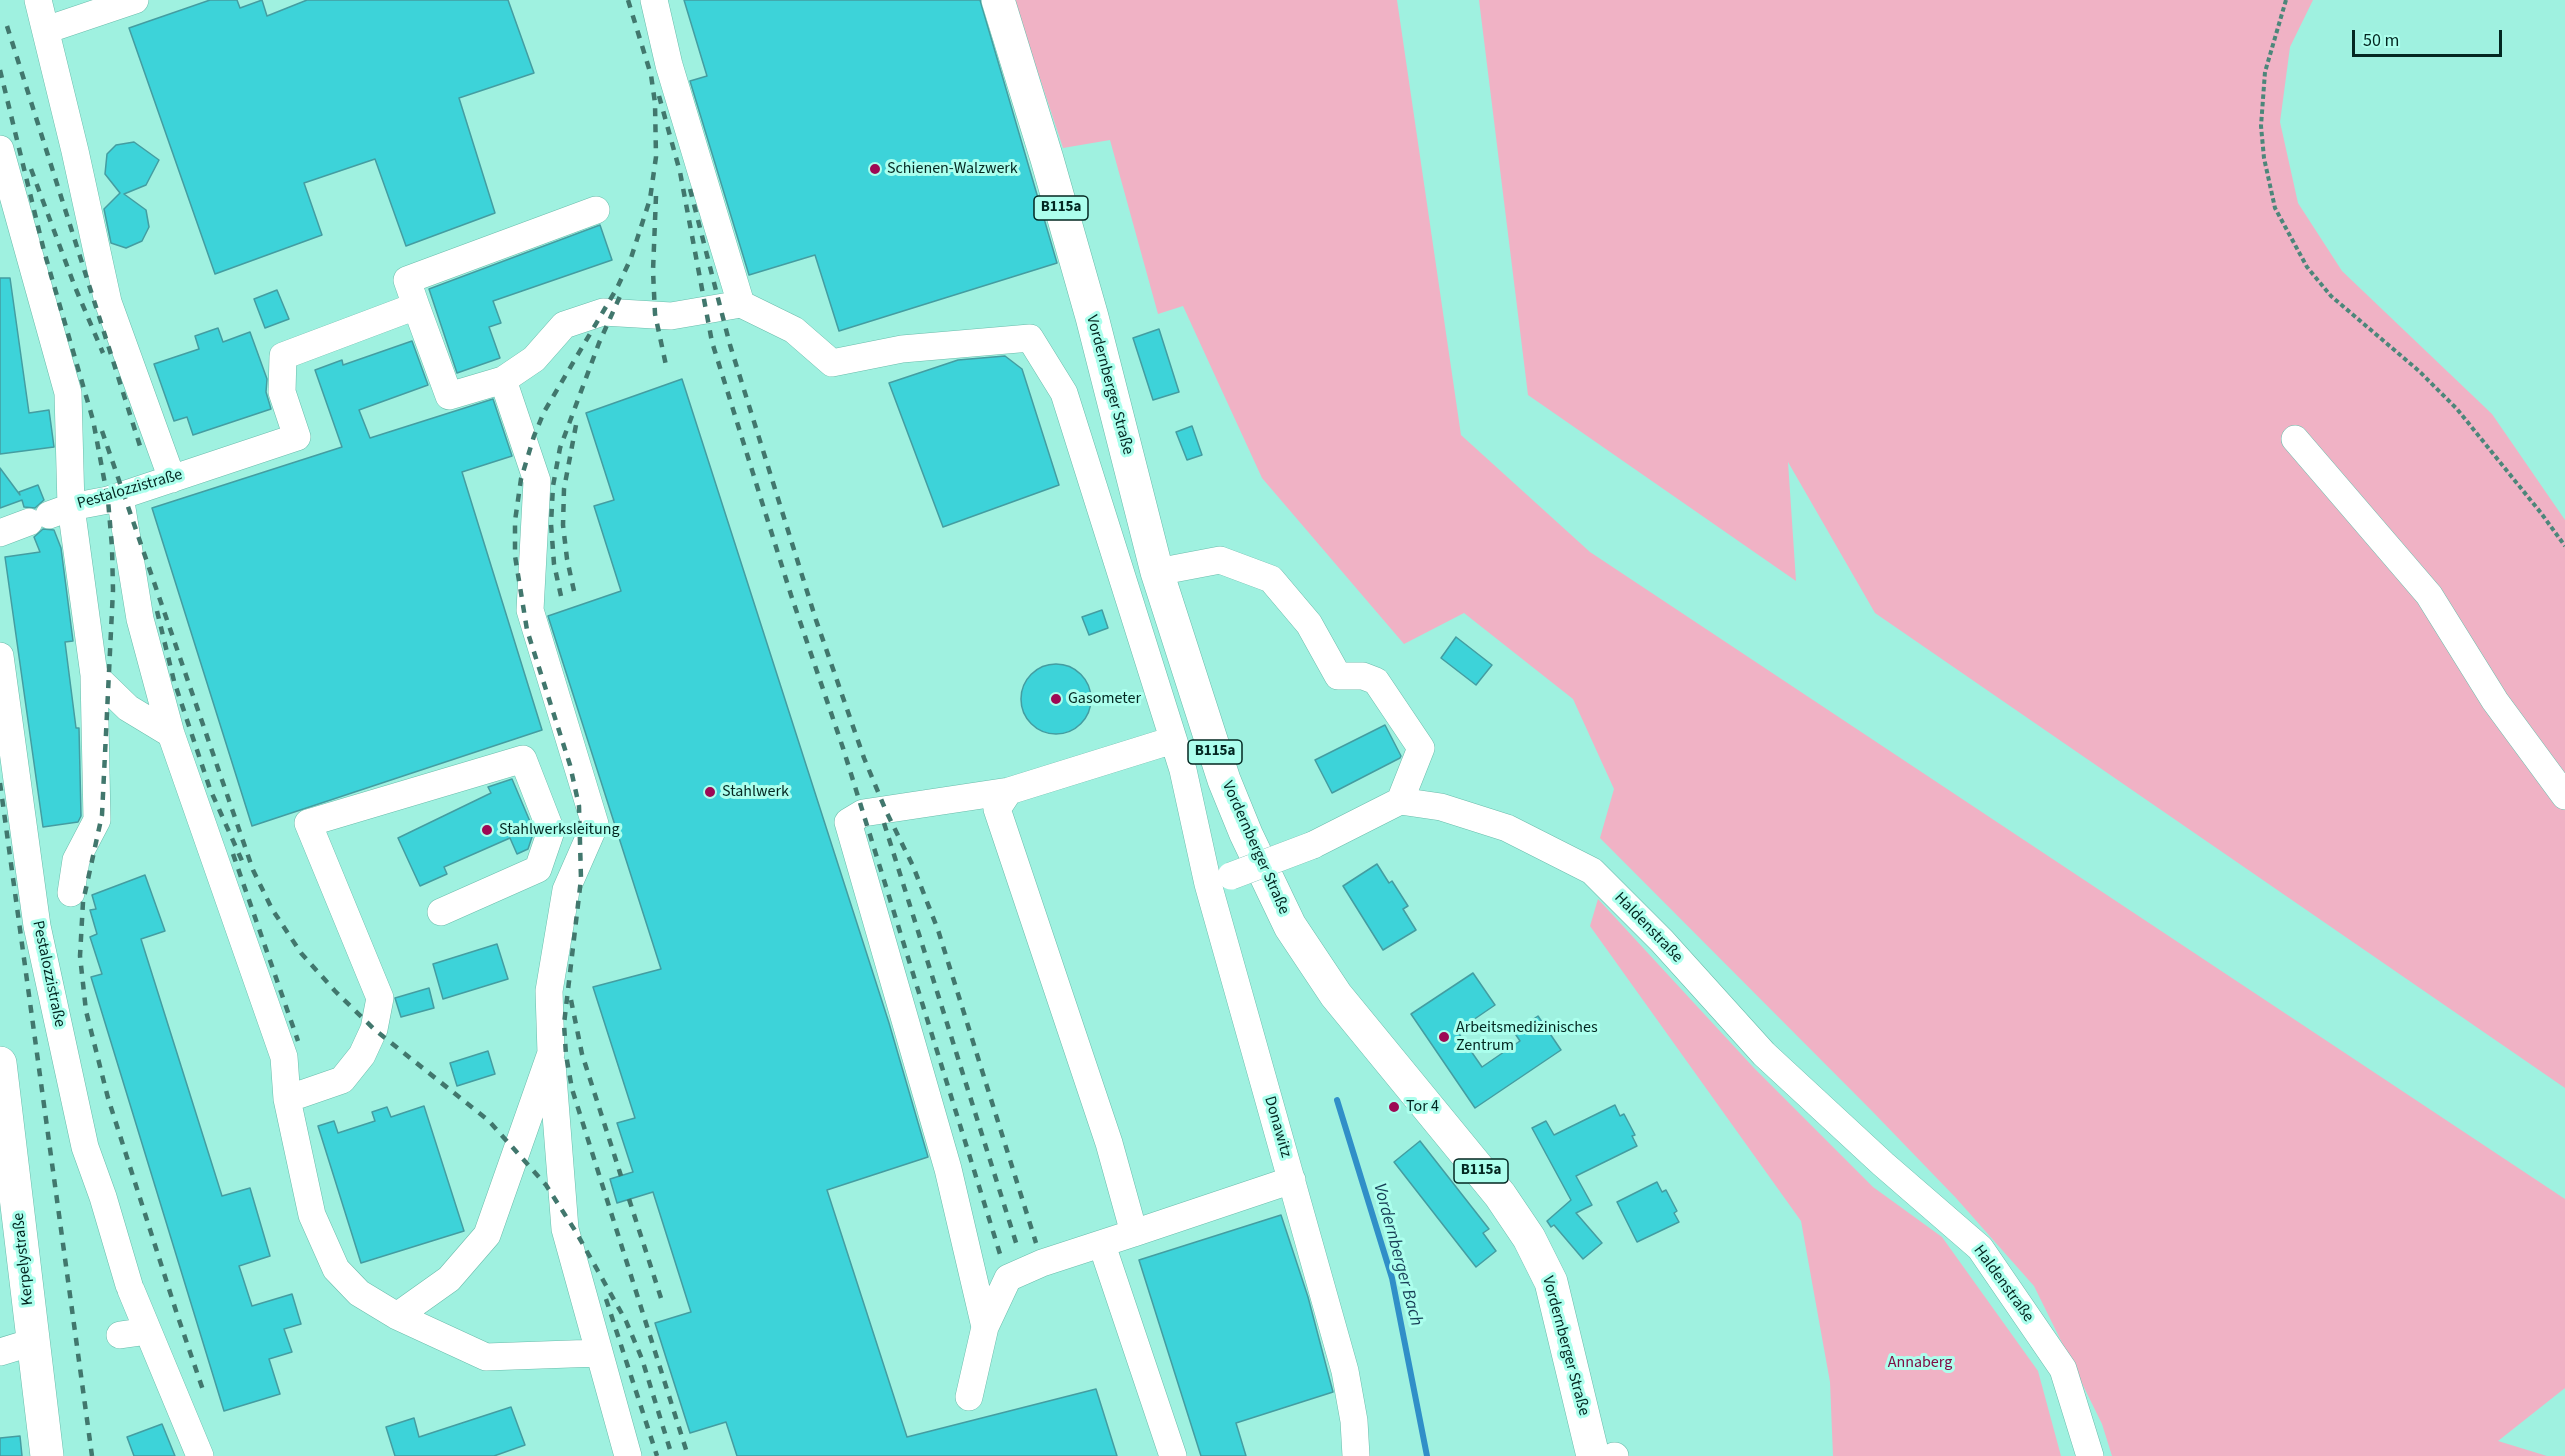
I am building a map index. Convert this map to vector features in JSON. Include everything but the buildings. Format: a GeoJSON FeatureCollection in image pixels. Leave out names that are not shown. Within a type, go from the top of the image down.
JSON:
{"type":"FeatureCollection","features":[{"type":"Feature","properties":{"kind":"main road","name":"Vordernberger Straße"},"geometry":{"type":"LineString","coordinates":[[998,0],[1092,317],[1157,572],[1224,780],[1246,834],[1290,926],[1336,995],[1500,1195],[1529,1238],[1547,1273],[1568,1346],[1593,1456]]}},
{"type":"Feature","properties":{"kind":"main road","name":"Kerpelystraße"},"geometry":{"type":"LineString","coordinates":[[0,1063],[17,1188],[47,1456]]}},
{"type":"Feature","properties":{"kind":"street"},"geometry":{"type":"LineString","coordinates":[[38,0],[108,302],[172,479]]}},
{"type":"Feature","properties":{"kind":"street"},"geometry":{"type":"LineString","coordinates":[[46,30],[135,0]]}},
{"type":"Feature","properties":{"kind":"street"},"geometry":{"type":"LineString","coordinates":[[596,210],[407,280],[449,396],[503,380],[534,358],[564,325],[603,312],[670,316],[741,304],[669,65],[654,0]]}},
{"type":"Feature","properties":{"kind":"street"},"geometry":{"type":"LineString","coordinates":[[0,149],[68,393],[50,515],[94,675],[97,820],[76,860],[71,893]]}},
{"type":"Feature","properties":{"kind":"street","name":"Donawitz"},"geometry":{"type":"LineString","coordinates":[[741,304],[794,330],[832,363],[902,349],[1030,338],[1064,393],[1219,880],[1292,1180],[1345,1371],[1354,1421],[1356,1456]]}},
{"type":"Feature","properties":{"kind":"street","name":"Pestalozzistraße"},"geometry":{"type":"LineString","coordinates":[[0,533],[297,437],[282,392],[283,356],[416,306]]}},
{"type":"Feature","properties":{"kind":"street"},"geometry":{"type":"LineString","coordinates":[[503,380],[537,482],[530,610],[595,824],[566,890],[549,991],[551,1053],[565,1229],[628,1456]]}},
{"type":"Feature","properties":{"kind":"street"},"geometry":{"type":"LineString","coordinates":[[2295,439],[2429,595],[2495,701],[2565,796]]}},
{"type":"Feature","properties":{"kind":"street"},"geometry":{"type":"LineString","coordinates":[[120,496],[140,620],[171,734],[284,1057],[287,1099],[312,1215],[336,1269],[359,1293],[398,1316],[486,1357],[598,1353]]}},
{"type":"Feature","properties":{"kind":"street"},"geometry":{"type":"LineString","coordinates":[[1157,572],[1220,560],[1271,579],[1309,624],[1338,676],[1363,676],[1376,681],[1422,748],[1400,801],[1312,845],[1219,880]]}},
{"type":"Feature","properties":{"kind":"street","name":"Pestalozzistraße"},"geometry":{"type":"LineString","coordinates":[[0,656],[37,926],[85,1147],[103,1197],[130,1287],[200,1456]]}},
{"type":"Feature","properties":{"kind":"street"},"geometry":{"type":"LineString","coordinates":[[94,675],[128,708],[171,734]]}},
{"type":"Feature","properties":{"kind":"street"},"geometry":{"type":"LineString","coordinates":[[985,1327],[948,1169],[848,822],[863,813],[1009,791],[1173,740]]}},
{"type":"Feature","properties":{"kind":"street"},"geometry":{"type":"LineString","coordinates":[[287,1099],[342,1080],[362,1055],[374,1029],[380,998],[308,823],[523,759],[551,831],[538,869],[441,912]]}},
{"type":"Feature","properties":{"kind":"street"},"geometry":{"type":"LineString","coordinates":[[1009,791],[997,809],[1108,1143],[1134,1233]]}},
{"type":"Feature","properties":{"kind":"street","name":"Haldenstraße"},"geometry":{"type":"LineString","coordinates":[[1400,801],[1441,807],[1507,828],[1592,871],[1662,941],[1764,1054],[1883,1164],[1980,1248],[2063,1369],[2090,1456]]}},
{"type":"Feature","properties":{"kind":"street"},"geometry":{"type":"LineString","coordinates":[[538,869],[566,890]]}},
{"type":"Feature","properties":{"kind":"street"},"geometry":{"type":"LineString","coordinates":[[398,1316],[449,1278],[487,1235],[551,1053]]}},
{"type":"Feature","properties":{"kind":"street"},"geometry":{"type":"LineString","coordinates":[[969,1396],[985,1327],[1008,1278],[1024,1269],[1102,1245],[1292,1180]]}},
{"type":"Feature","properties":{"kind":"street"},"geometry":{"type":"LineString","coordinates":[[1102,1245],[1173,1456]]}},
{"type":"Feature","properties":{"kind":"street"},"geometry":{"type":"LineString","coordinates":[[120,1335],[148,1331]]}},
{"type":"Feature","properties":{"kind":"street"},"geometry":{"type":"LineString","coordinates":[[0,1352],[33,1342]]}},
{"type":"Feature","properties":{"kind":"path"},"geometry":{"type":"LineString","coordinates":[[2286,0],[2265,72],[2261,126],[2264,158],[2275,208],[2307,267],[2331,296],[2419,371],[2457,409],[2565,546]]}},
{"type":"Feature","properties":{"kind":"green space"},"geometry":{"type":"Polygon","coordinates":[[[1014,0],[1397,0],[1461,435],[1590,552],[2565,1199],[2565,1388],[2498,1441],[2547,1456],[2112,1456],[2102,1424],[2034,1286],[1956,1198],[1872,1111],[1600,838],[1614,789],[1573,699],[1464,613],[1404,644],[1262,478],[1183,306],[1158,314],[1110,140],[1063,148],[1014,0]]]}},
{"type":"Feature","properties":{"kind":"green space"},"geometry":{"type":"Polygon","coordinates":[[[1479,0],[2313,0],[2290,47],[2280,122],[2298,203],[2342,271],[2492,414],[2565,520],[2565,1088],[1875,613],[1788,462],[1796,581],[1528,395],[1479,0]]]}},
{"type":"Feature","properties":{"kind":"green space","name":"Annaberg"},"geometry":{"type":"Polygon","coordinates":[[[1598,899],[1754,1068],[1873,1187],[1942,1237],[2038,1371],[2061,1456],[1833,1456],[1830,1382],[1801,1221],[1590,926],[1598,899]]]}},
{"type":"Feature","properties":{"kind":"waterway","name":"Vordernberger Bach"},"geometry":{"type":"LineString","coordinates":[[1337,1100],[1392,1278],[1427,1456]]}},
{"type":"Feature","properties":{"kind":"railway"},"geometry":{"type":"LineString","coordinates":[[628,0],[651,75],[655,103],[656,157],[650,199],[631,258],[617,288],[544,412],[534,436],[521,479],[515,521],[515,556],[527,630],[570,765],[579,806],[581,879],[564,1024],[566,1055],[572,1089],[688,1456]]}},
{"type":"Feature","properties":{"kind":"railway"},"geometry":{"type":"LineString","coordinates":[[7,26],[140,446]]}},
{"type":"Feature","properties":{"kind":"railway"},"geometry":{"type":"LineString","coordinates":[[0,70],[44,251],[93,420],[108,500],[113,590],[102,815],[83,902],[80,956],[86,1011],[108,1098],[203,1390]]}},
{"type":"Feature","properties":{"kind":"railway"},"geometry":{"type":"LineString","coordinates":[[659,96],[680,172],[712,342],[791,595],[843,748],[1000,1254]]}},
{"type":"Feature","properties":{"kind":"railway"},"geometry":{"type":"LineString","coordinates":[[31,169],[75,287],[103,353]]}},
{"type":"Feature","properties":{"kind":"railway"},"geometry":{"type":"LineString","coordinates":[[690,189],[730,345],[816,620],[864,758],[886,811],[913,866],[938,930],[1036,1243]]}},
{"type":"Feature","properties":{"kind":"railway"},"geometry":{"type":"LineString","coordinates":[[656,196],[653,271],[655,314],[667,370]]}},
{"type":"Feature","properties":{"kind":"railway"},"geometry":{"type":"LineString","coordinates":[[561,596],[554,564],[551,524],[553,486],[560,448],[599,343],[621,294]]}},
{"type":"Feature","properties":{"kind":"railway"},"geometry":{"type":"LineString","coordinates":[[574,591],[563,525],[564,489],[576,425]]}},
{"type":"Feature","properties":{"kind":"railway"},"geometry":{"type":"LineString","coordinates":[[102,431],[253,870],[272,909],[301,953],[335,991],[374,1029],[489,1121],[546,1185],[576,1232],[626,1321],[642,1359],[672,1456]]}},
{"type":"Feature","properties":{"kind":"railway"},"geometry":{"type":"LineString","coordinates":[[157,611],[174,681],[210,789],[243,863]]}},
{"type":"Feature","properties":{"kind":"railway"},"geometry":{"type":"LineString","coordinates":[[0,783],[92,1456]]}},
{"type":"Feature","properties":{"kind":"railway"},"geometry":{"type":"LineString","coordinates":[[884,823],[1018,1249]]}},
{"type":"Feature","properties":{"kind":"railway"},"geometry":{"type":"LineString","coordinates":[[233,854],[298,1041]]}},
{"type":"Feature","properties":{"kind":"railway"},"geometry":{"type":"LineString","coordinates":[[571,1000],[582,1054],[621,1176]]}},
{"type":"Feature","properties":{"kind":"railway"},"geometry":{"type":"LineString","coordinates":[[629,1199],[661,1298]]}},
{"type":"Feature","properties":{"kind":"railway"},"geometry":{"type":"LineString","coordinates":[[606,1299],[657,1456]]}},
{"type":"Feature","properties":{"kind":"place","name":"Schienen-Walzwerk"},"geometry":{"type":"Point","coordinates":[875,169]}},
{"type":"Feature","properties":{"kind":"place","name":"Gasometer"},"geometry":{"type":"Point","coordinates":[1056,699]}},
{"type":"Feature","properties":{"kind":"place","name":"Stahlwerk"},"geometry":{"type":"Point","coordinates":[710,792]}},
{"type":"Feature","properties":{"kind":"place","name":"Stahlwerksleitung"},"geometry":{"type":"Point","coordinates":[487,830]}},
{"type":"Feature","properties":{"kind":"place","name":"Arbeitsmedizinisches Zentrum"},"geometry":{"type":"Point","coordinates":[1444,1037]}},
{"type":"Feature","properties":{"kind":"place","name":"Tor 4"},"geometry":{"type":"Point","coordinates":[1394,1107]}}]}
